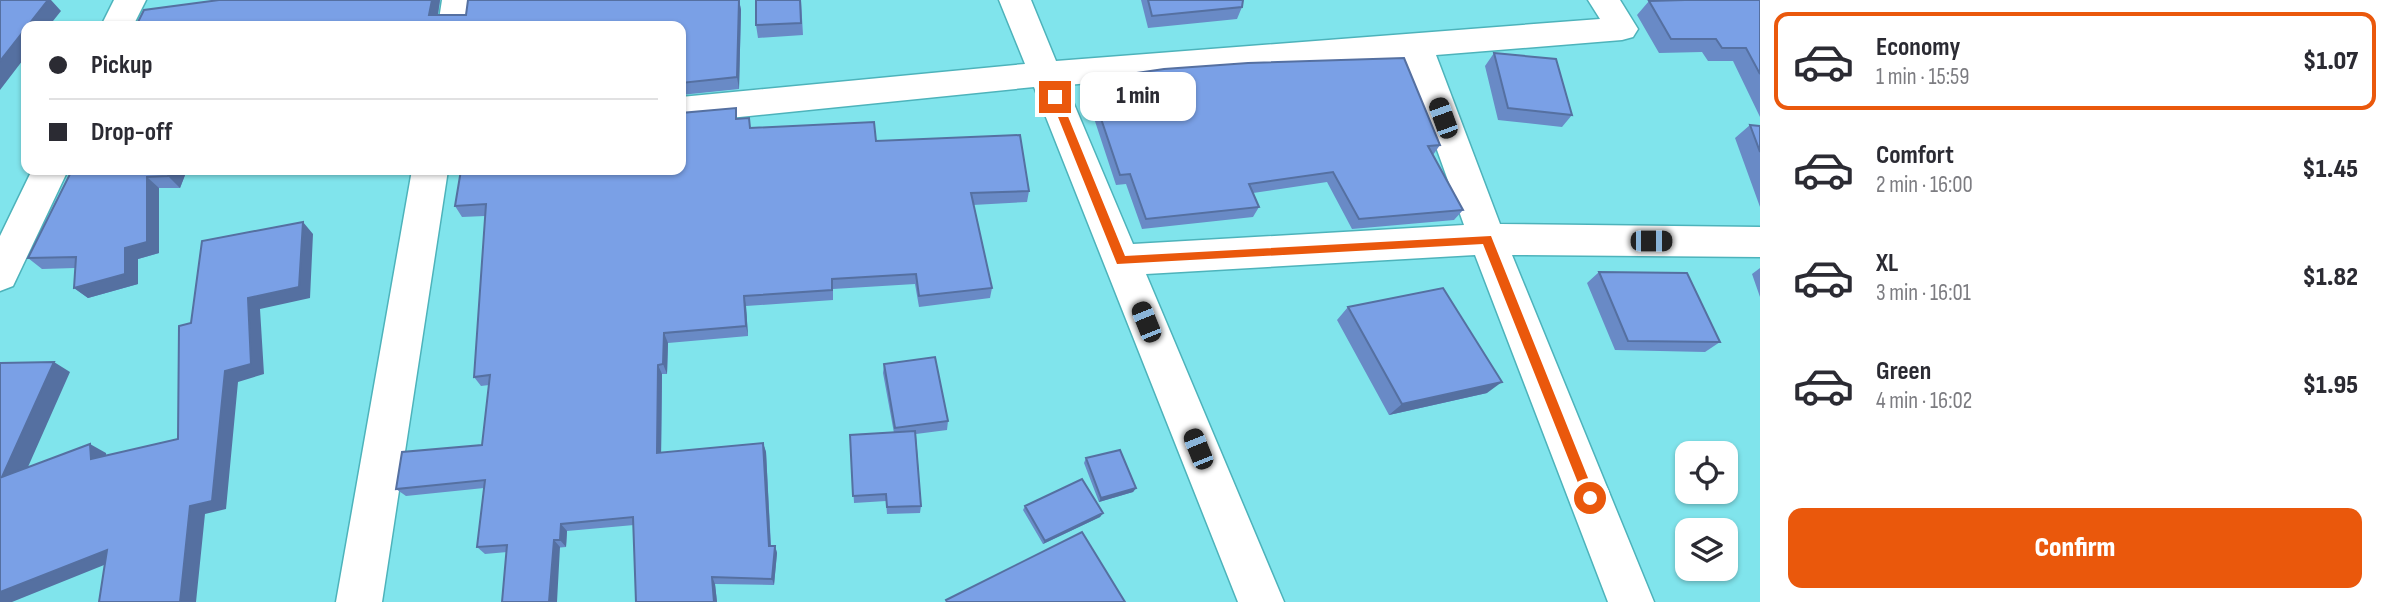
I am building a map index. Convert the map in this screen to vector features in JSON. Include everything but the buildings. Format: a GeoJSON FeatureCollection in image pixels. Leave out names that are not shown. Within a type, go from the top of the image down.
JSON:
{"type":"FeatureCollection","features":[{"type":"Feature","properties":{"kind":"street"},"geometry":{"type":"LineString","coordinates":[[120,21],[130,0]]}},
{"type":"Feature","properties":{"kind":"street"},"geometry":{"type":"LineString","coordinates":[[455,21],[458,0]]}},
{"type":"Feature","properties":{"kind":"street"},"geometry":{"type":"LineString","coordinates":[[1015,0],[1261,602]]}},
{"type":"Feature","properties":{"kind":"street"},"geometry":{"type":"LineString","coordinates":[[686,110],[1045,74],[1622,29],[1604,0]]}},
{"type":"Feature","properties":{"kind":"street"},"geometry":{"type":"LineString","coordinates":[[1416,45],[1487,240],[1631,602]]}},
{"type":"Feature","properties":{"kind":"street"},"geometry":{"type":"LineString","coordinates":[[0,275],[48,175]]}},
{"type":"Feature","properties":{"kind":"street"},"geometry":{"type":"LineString","coordinates":[[359,602],[429,175]]}},
{"type":"Feature","properties":{"kind":"street"},"geometry":{"type":"LineString","coordinates":[[1121,260],[1487,240],[1760,242]]}},
{"type":"Feature","properties":{"kind":"route"},"geometry":{"type":"LineString","coordinates":[[1055,97],[1121,260],[1487,240],[1590,498]]}}]}
